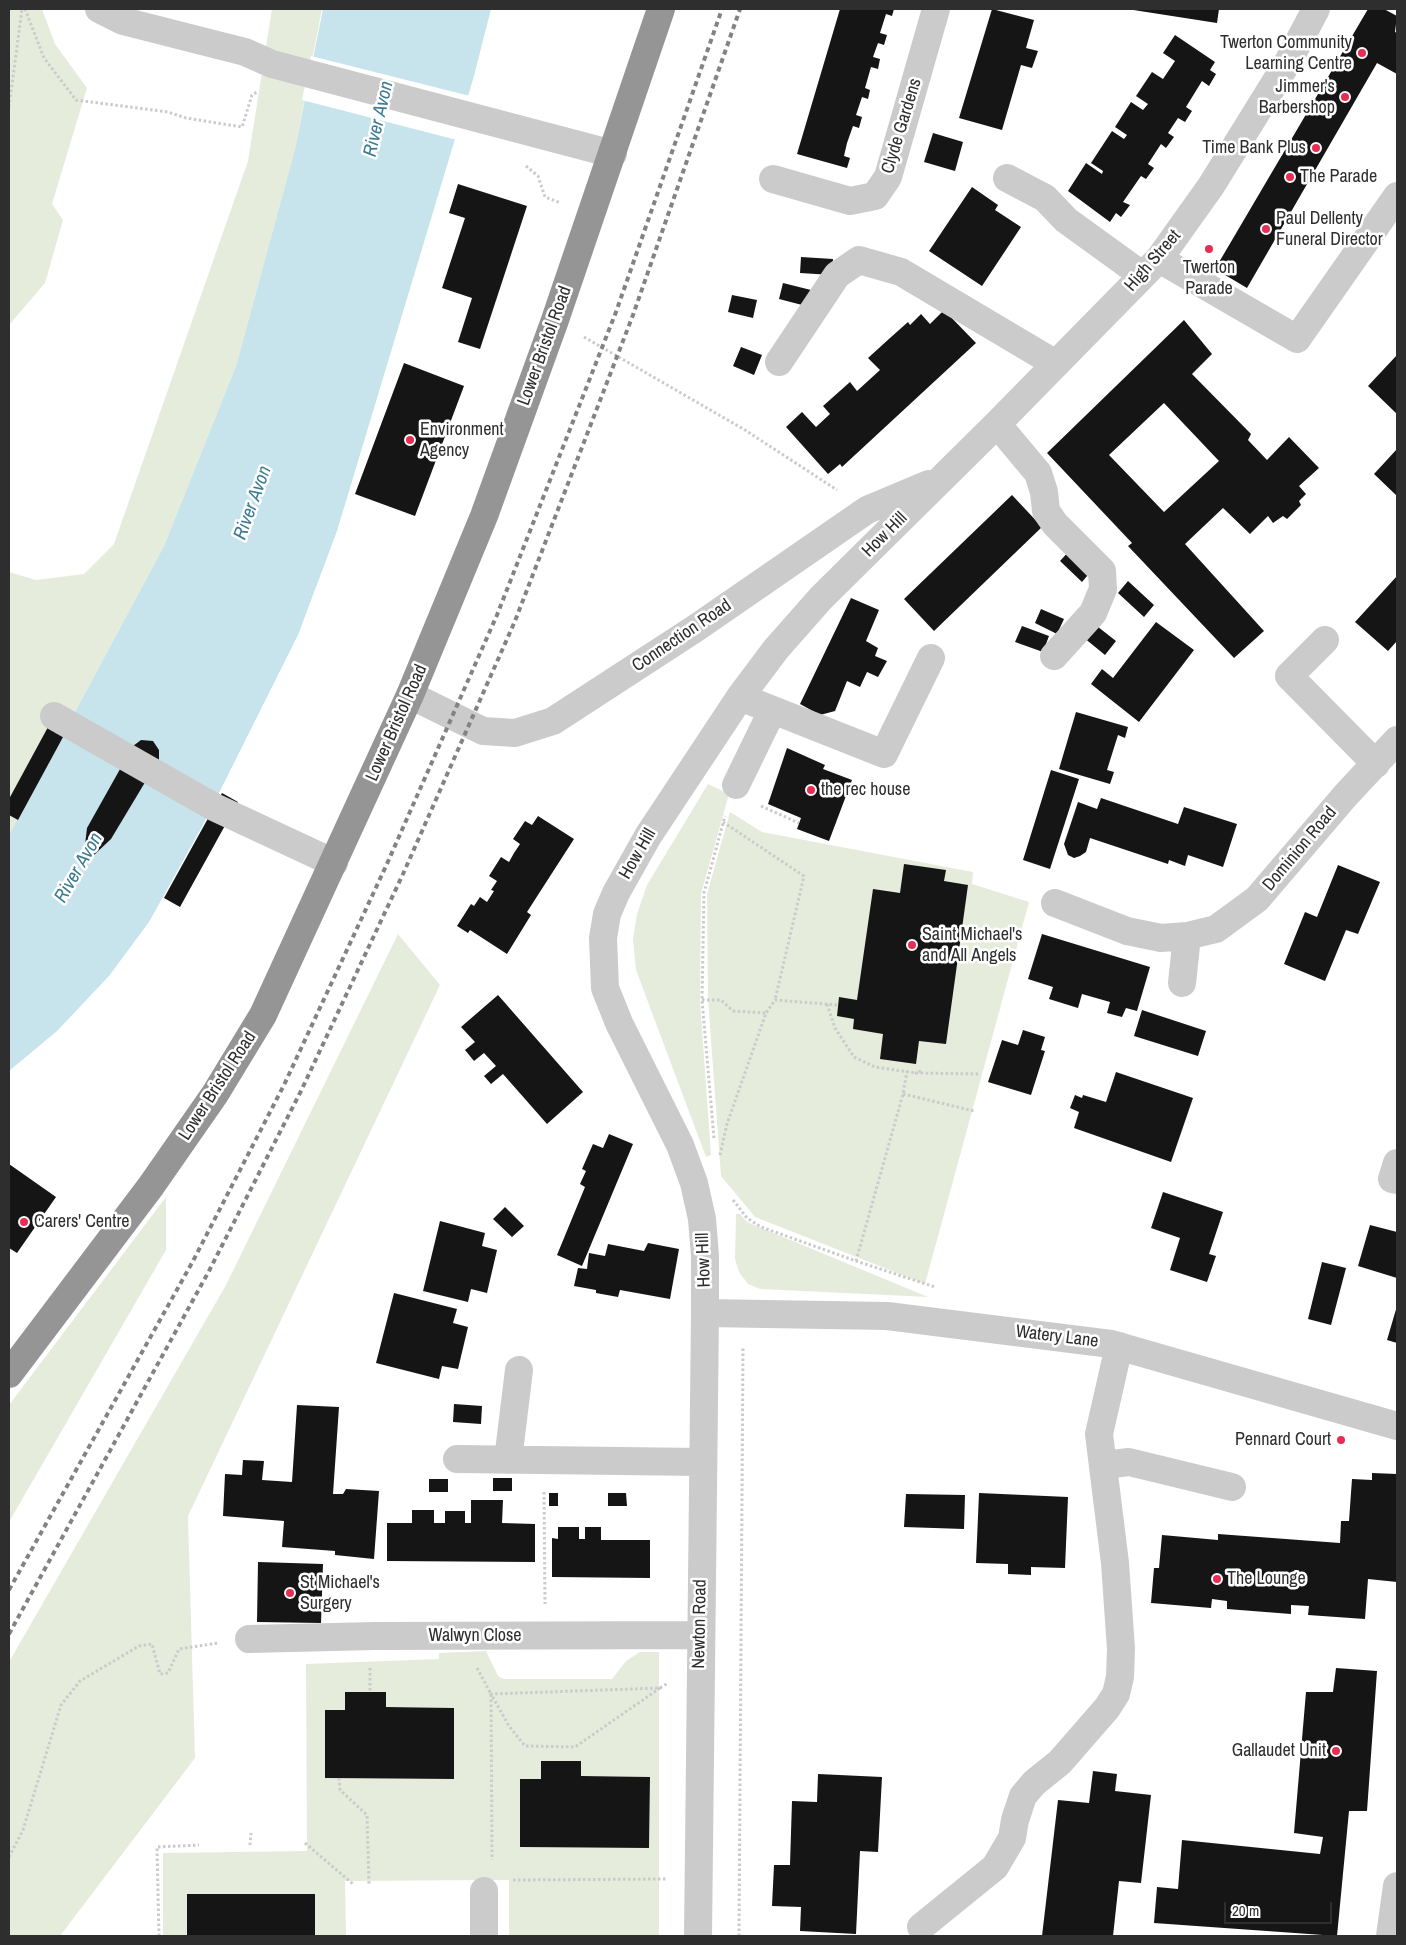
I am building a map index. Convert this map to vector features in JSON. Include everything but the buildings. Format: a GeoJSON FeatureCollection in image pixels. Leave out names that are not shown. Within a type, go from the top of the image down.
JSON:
{"type":"FeatureCollection","features":[{"type":"Feature","properties":{"kind":"highway","name":"Lower Bristol Road"},"geometry":{"type":"LineString","coordinates":[[9,1374],[151,1186],[215,1094],[263,1015],[410,695],[484,516],[613,154],[661,9]]}},
{"type":"Feature","properties":{"kind":"street"},"geometry":{"type":"LineString","coordinates":[[99,9],[123,21],[244,52],[272,64],[613,154]]}},
{"type":"Feature","properties":{"kind":"street","name":"Clyde Gardens"},"geometry":{"type":"LineString","coordinates":[[772,179],[850,201],[875,196],[888,177],[936,9]]}},
{"type":"Feature","properties":{"kind":"street","name":"High Street"},"geometry":{"type":"LineString","coordinates":[[944,477],[1151,267],[1212,186],[1289,60],[1310,11]]}},
{"type":"Feature","properties":{"kind":"street"},"geometry":{"type":"LineString","coordinates":[[1007,178],[1045,198],[1066,220],[1151,267],[1298,339],[1397,196]]}},
{"type":"Feature","properties":{"kind":"street"},"geometry":{"type":"LineString","coordinates":[[778,362],[837,275],[859,260],[901,272],[1056,364]]}},
{"type":"Feature","properties":{"kind":"street"},"geometry":{"type":"LineString","coordinates":[[997,424],[1038,473],[1044,492],[1046,511],[1054,524],[1102,571],[1103,589],[1093,613],[1054,656]]}},
{"type":"Feature","properties":{"kind":"street","name":"Connection Road"},"geometry":{"type":"LineString","coordinates":[[410,695],[484,731],[515,733],[553,721],[696,628],[867,510],[944,477]]}},
{"type":"Feature","properties":{"kind":"street","name":"How Hill"},"geometry":{"type":"LineString","coordinates":[[705,1313],[705,1256],[702,1219],[694,1183],[680,1146],[619,1023],[605,988],[603,938],[607,914],[616,893],[648,836],[740,697],[776,649],[821,598],[944,477]]}},
{"type":"Feature","properties":{"kind":"street"},"geometry":{"type":"LineString","coordinates":[[1325,640],[1289,676],[1376,764]]}},
{"type":"Feature","properties":{"kind":"street"},"geometry":{"type":"LineString","coordinates":[[740,697],[884,754],[931,658]]}},
{"type":"Feature","properties":{"kind":"street"},"geometry":{"type":"LineString","coordinates":[[736,785],[772,711]]}},
{"type":"Feature","properties":{"kind":"street"},"geometry":{"type":"LineString","coordinates":[[54,716],[230,814],[334,863]]}},
{"type":"Feature","properties":{"kind":"street","name":"Dominion Road"},"geometry":{"type":"LineString","coordinates":[[1055,903],[1128,930],[1162,938],[1187,936],[1216,929],[1257,899],[1345,796],[1397,740]]}},
{"type":"Feature","properties":{"kind":"street"},"geometry":{"type":"LineString","coordinates":[[1182,983],[1187,936]]}},
{"type":"Feature","properties":{"kind":"street"},"geometry":{"type":"LineString","coordinates":[[1397,1163],[1392,1179],[1397,1180]]}},
{"type":"Feature","properties":{"kind":"street","name":"Watery Lane"},"geometry":{"type":"LineString","coordinates":[[705,1313],[887,1316],[1119,1346],[1397,1426]]}},
{"type":"Feature","properties":{"kind":"street","name":"Newton Road"},"geometry":{"type":"LineString","coordinates":[[698,1936],[705,1313]]}},
{"type":"Feature","properties":{"kind":"street"},"geometry":{"type":"LineString","coordinates":[[921,1927],[995,1867],[1012,1838],[1014,1820],[1023,1796],[1034,1783],[1060,1762],[1107,1708],[1116,1694],[1120,1677],[1121,1649],[1115,1563],[1099,1434],[1119,1346]]}},
{"type":"Feature","properties":{"kind":"street"},"geometry":{"type":"LineString","coordinates":[[508,1460],[519,1370]]}},
{"type":"Feature","properties":{"kind":"street"},"geometry":{"type":"LineString","coordinates":[[457,1459],[702,1462]]}},
{"type":"Feature","properties":{"kind":"street"},"geometry":{"type":"LineString","coordinates":[[1103,1464],[1129,1462],[1232,1487]]}},
{"type":"Feature","properties":{"kind":"street","name":"Walwyn Close"},"geometry":{"type":"LineString","coordinates":[[249,1639],[376,1636],[546,1637],[701,1635]]}},
{"type":"Feature","properties":{"kind":"street"},"geometry":{"type":"LineString","coordinates":[[1390,1936],[1397,1886]]}},
{"type":"Feature","properties":{"kind":"street"},"geometry":{"type":"LineString","coordinates":[[484,1891],[484,1936]]}},
{"type":"Feature","properties":{"kind":"path"},"geometry":{"type":"LineString","coordinates":[[23,9],[44,58],[76,100],[168,112],[186,118],[242,127],[252,95],[259,90]]}},
{"type":"Feature","properties":{"kind":"path"},"geometry":{"type":"LineString","coordinates":[[9,107],[23,9]]}},
{"type":"Feature","properties":{"kind":"path"},"geometry":{"type":"LineString","coordinates":[[525,165],[538,176],[546,197],[591,216]]}},
{"type":"Feature","properties":{"kind":"path"},"geometry":{"type":"LineString","coordinates":[[555,320],[746,430],[867,510]]}},
{"type":"Feature","properties":{"kind":"path"},"geometry":{"type":"LineString","coordinates":[[723,822],[804,876],[775,1000],[766,1012],[727,1124],[719,1156],[716,1157],[702,1000],[704,893],[723,822],[736,785]]}},
{"type":"Feature","properties":{"kind":"path"},"geometry":{"type":"LineString","coordinates":[[768,809],[799,823]]}},
{"type":"Feature","properties":{"kind":"path"},"geometry":{"type":"LineString","coordinates":[[702,1000],[721,1000],[733,1011],[766,1012]]}},
{"type":"Feature","properties":{"kind":"path"},"geometry":{"type":"LineString","coordinates":[[775,1000],[838,1005]]}},
{"type":"Feature","properties":{"kind":"path"},"geometry":{"type":"LineString","coordinates":[[827,1004],[835,1028],[854,1057],[876,1067],[916,1073],[980,1074]]}},
{"type":"Feature","properties":{"kind":"path"},"geometry":{"type":"LineString","coordinates":[[856,1261],[903,1094],[907,1071]]}},
{"type":"Feature","properties":{"kind":"path"},"geometry":{"type":"LineString","coordinates":[[916,1073],[921,1071]]}},
{"type":"Feature","properties":{"kind":"path"},"geometry":{"type":"LineString","coordinates":[[903,1094],[974,1111]]}},
{"type":"Feature","properties":{"kind":"path"},"geometry":{"type":"LineString","coordinates":[[731,1198],[747,1218],[761,1227],[941,1289]]}},
{"type":"Feature","properties":{"kind":"path"},"geometry":{"type":"LineString","coordinates":[[739,1936],[743,1314]]}},
{"type":"Feature","properties":{"kind":"path"},"geometry":{"type":"LineString","coordinates":[[543,1460],[546,1637]]}},
{"type":"Feature","properties":{"kind":"path"},"geometry":{"type":"LineString","coordinates":[[9,1858],[23,1830],[61,1705],[80,1681],[139,1646],[152,1644],[160,1674],[168,1674],[179,1649],[249,1639]]}},
{"type":"Feature","properties":{"kind":"path"},"geometry":{"type":"LineString","coordinates":[[475,1664],[509,1726],[525,1746],[575,1747],[700,1662]]}},
{"type":"Feature","properties":{"kind":"path"},"geometry":{"type":"LineString","coordinates":[[370,1665],[370,1692]]}},
{"type":"Feature","properties":{"kind":"path"},"geometry":{"type":"LineString","coordinates":[[491,1694],[660,1688]]}},
{"type":"Feature","properties":{"kind":"path"},"geometry":{"type":"LineString","coordinates":[[491,1694],[492,1864]]}},
{"type":"Feature","properties":{"kind":"path"},"geometry":{"type":"LineString","coordinates":[[339,1778],[340,1790],[368,1815],[369,1884]]}},
{"type":"Feature","properties":{"kind":"path"},"geometry":{"type":"LineString","coordinates":[[250,1844],[251,1833]]}},
{"type":"Feature","properties":{"kind":"path"},"geometry":{"type":"LineString","coordinates":[[305,1844],[353,1884]]}},
{"type":"Feature","properties":{"kind":"path"},"geometry":{"type":"LineString","coordinates":[[159,1936],[157,1847],[199,1845]]}},
{"type":"Feature","properties":{"kind":"path"},"geometry":{"type":"LineString","coordinates":[[510,1880],[700,1879]]}},
{"type":"Feature","properties":{"kind":"green space"},"geometry":{"type":"Polygon","coordinates":[[[9,9],[42,9],[55,44],[87,88],[52,204],[63,220],[45,283],[10,324],[9,330],[9,9]]]}},
{"type":"Feature","properties":{"kind":"green space"},"geometry":{"type":"Polygon","coordinates":[[[272,9],[322,9],[295,149],[236,366],[164,546],[9,835],[9,572],[36,580],[84,574],[114,544],[248,161],[272,9]]]}},
{"type":"Feature","properties":{"kind":"green space"},"geometry":{"type":"Polygon","coordinates":[[[708,784],[729,794],[701,894],[700,1001],[711,1155],[706,1157],[636,970],[633,939],[637,914],[647,885],[708,784]]]}},
{"type":"Feature","properties":{"kind":"green space","name":"Saint Michael's and All Angels"},"geometry":{"type":"Polygon","coordinates":[[[730,812],[762,832],[973,872],[972,884],[1029,902],[925,1284],[755,1217],[721,1176],[708,999],[707,894],[730,812]]]}},
{"type":"Feature","properties":{"kind":"green space"},"geometry":{"type":"Polygon","coordinates":[[[398,934],[440,985],[188,1516],[195,1758],[60,1936],[9,1936],[9,1662],[226,1285],[398,934]]]}},
{"type":"Feature","properties":{"kind":"green space"},"geometry":{"type":"Polygon","coordinates":[[[166,1197],[166,1250],[9,1522],[9,1405],[166,1197]]]}},
{"type":"Feature","properties":{"kind":"green space"},"geometry":{"type":"Polygon","coordinates":[[[736,1214],[740,1214],[747,1222],[928,1297],[760,1289],[748,1284],[739,1272],[735,1259],[736,1214]]]}},
{"type":"Feature","properties":{"kind":"green space"},"geometry":{"type":"Polygon","coordinates":[[[486,1651],[498,1676],[504,1679],[612,1679],[626,1661],[640,1652],[659,1652],[659,1936],[509,1936],[509,1880],[489,1880],[345,1881],[346,1936],[315,1936],[315,1894],[187,1894],[187,1936],[163,1936],[163,1853],[307,1851],[306,1664],[439,1659],[439,1653],[486,1651]],[[346,1692],[345,1710],[325,1710],[325,1778],[454,1779],[454,1708],[386,1707],[385,1692],[346,1692]],[[541,1761],[541,1779],[520,1779],[520,1847],[649,1848],[650,1777],[581,1776],[581,1761],[541,1761]]]}},
{"type":"Feature","properties":{"kind":"water","name":"River Avon"},"geometry":{"type":"Polygon","coordinates":[[[323,9],[491,9],[474,76],[337,531],[298,635],[204,823],[149,922],[109,976],[57,1031],[9,1071],[9,835],[164,546],[236,366],[295,149],[323,9]]]}},
{"type":"Feature","properties":{"kind":"pier"},"geometry":{"type":"Polygon","coordinates":[[[311,56],[470,96],[457,140],[302,100],[311,56]]]}},
{"type":"Feature","properties":{"kind":"railway"},"geometry":{"type":"LineString","coordinates":[[9,1590],[193,1261],[284,1085],[386,866],[497,615],[616,312],[722,9]]}},
{"type":"Feature","properties":{"kind":"railway"},"geometry":{"type":"LineString","coordinates":[[9,1634],[209,1271],[301,1091],[403,874],[515,621],[633,315],[740,9]]}},
{"type":"Feature","properties":{"kind":"place","name":"Twerton Community Learning Centre"},"geometry":{"type":"Point","coordinates":[1362,53]}},
{"type":"Feature","properties":{"kind":"place","name":"Jimmer's Barbershop"},"geometry":{"type":"Point","coordinates":[1345,97]}},
{"type":"Feature","properties":{"kind":"place","name":"Time Bank Plus"},"geometry":{"type":"Point","coordinates":[1316,148]}},
{"type":"Feature","properties":{"kind":"place","name":"The Parade"},"geometry":{"type":"Point","coordinates":[1290,177]}},
{"type":"Feature","properties":{"kind":"place","name":"Paul Dellenty Funeral Director"},"geometry":{"type":"Point","coordinates":[1266,229]}},
{"type":"Feature","properties":{"kind":"place","name":"Twerton Parade"},"geometry":{"type":"Point","coordinates":[1209,249]}},
{"type":"Feature","properties":{"kind":"place","name":"Environment Agency"},"geometry":{"type":"Point","coordinates":[410,440]}},
{"type":"Feature","properties":{"kind":"place","name":"the rec house"},"geometry":{"type":"Point","coordinates":[811,790]}},
{"type":"Feature","properties":{"kind":"place","name":"Saint Michael's and All Angels"},"geometry":{"type":"Point","coordinates":[912,945]}},
{"type":"Feature","properties":{"kind":"place","name":"Carers' Centre"},"geometry":{"type":"Point","coordinates":[24,1222]}},
{"type":"Feature","properties":{"kind":"place","name":"Pennard Court"},"geometry":{"type":"Point","coordinates":[1341,1440]}},
{"type":"Feature","properties":{"kind":"place","name":"The Lounge"},"geometry":{"type":"Point","coordinates":[1217,1579]}},
{"type":"Feature","properties":{"kind":"place","name":"St Michael's Surgery"},"geometry":{"type":"Point","coordinates":[290,1593]}},
{"type":"Feature","properties":{"kind":"place","name":"Gallaudet Unit"},"geometry":{"type":"Point","coordinates":[1336,1751]}}]}
